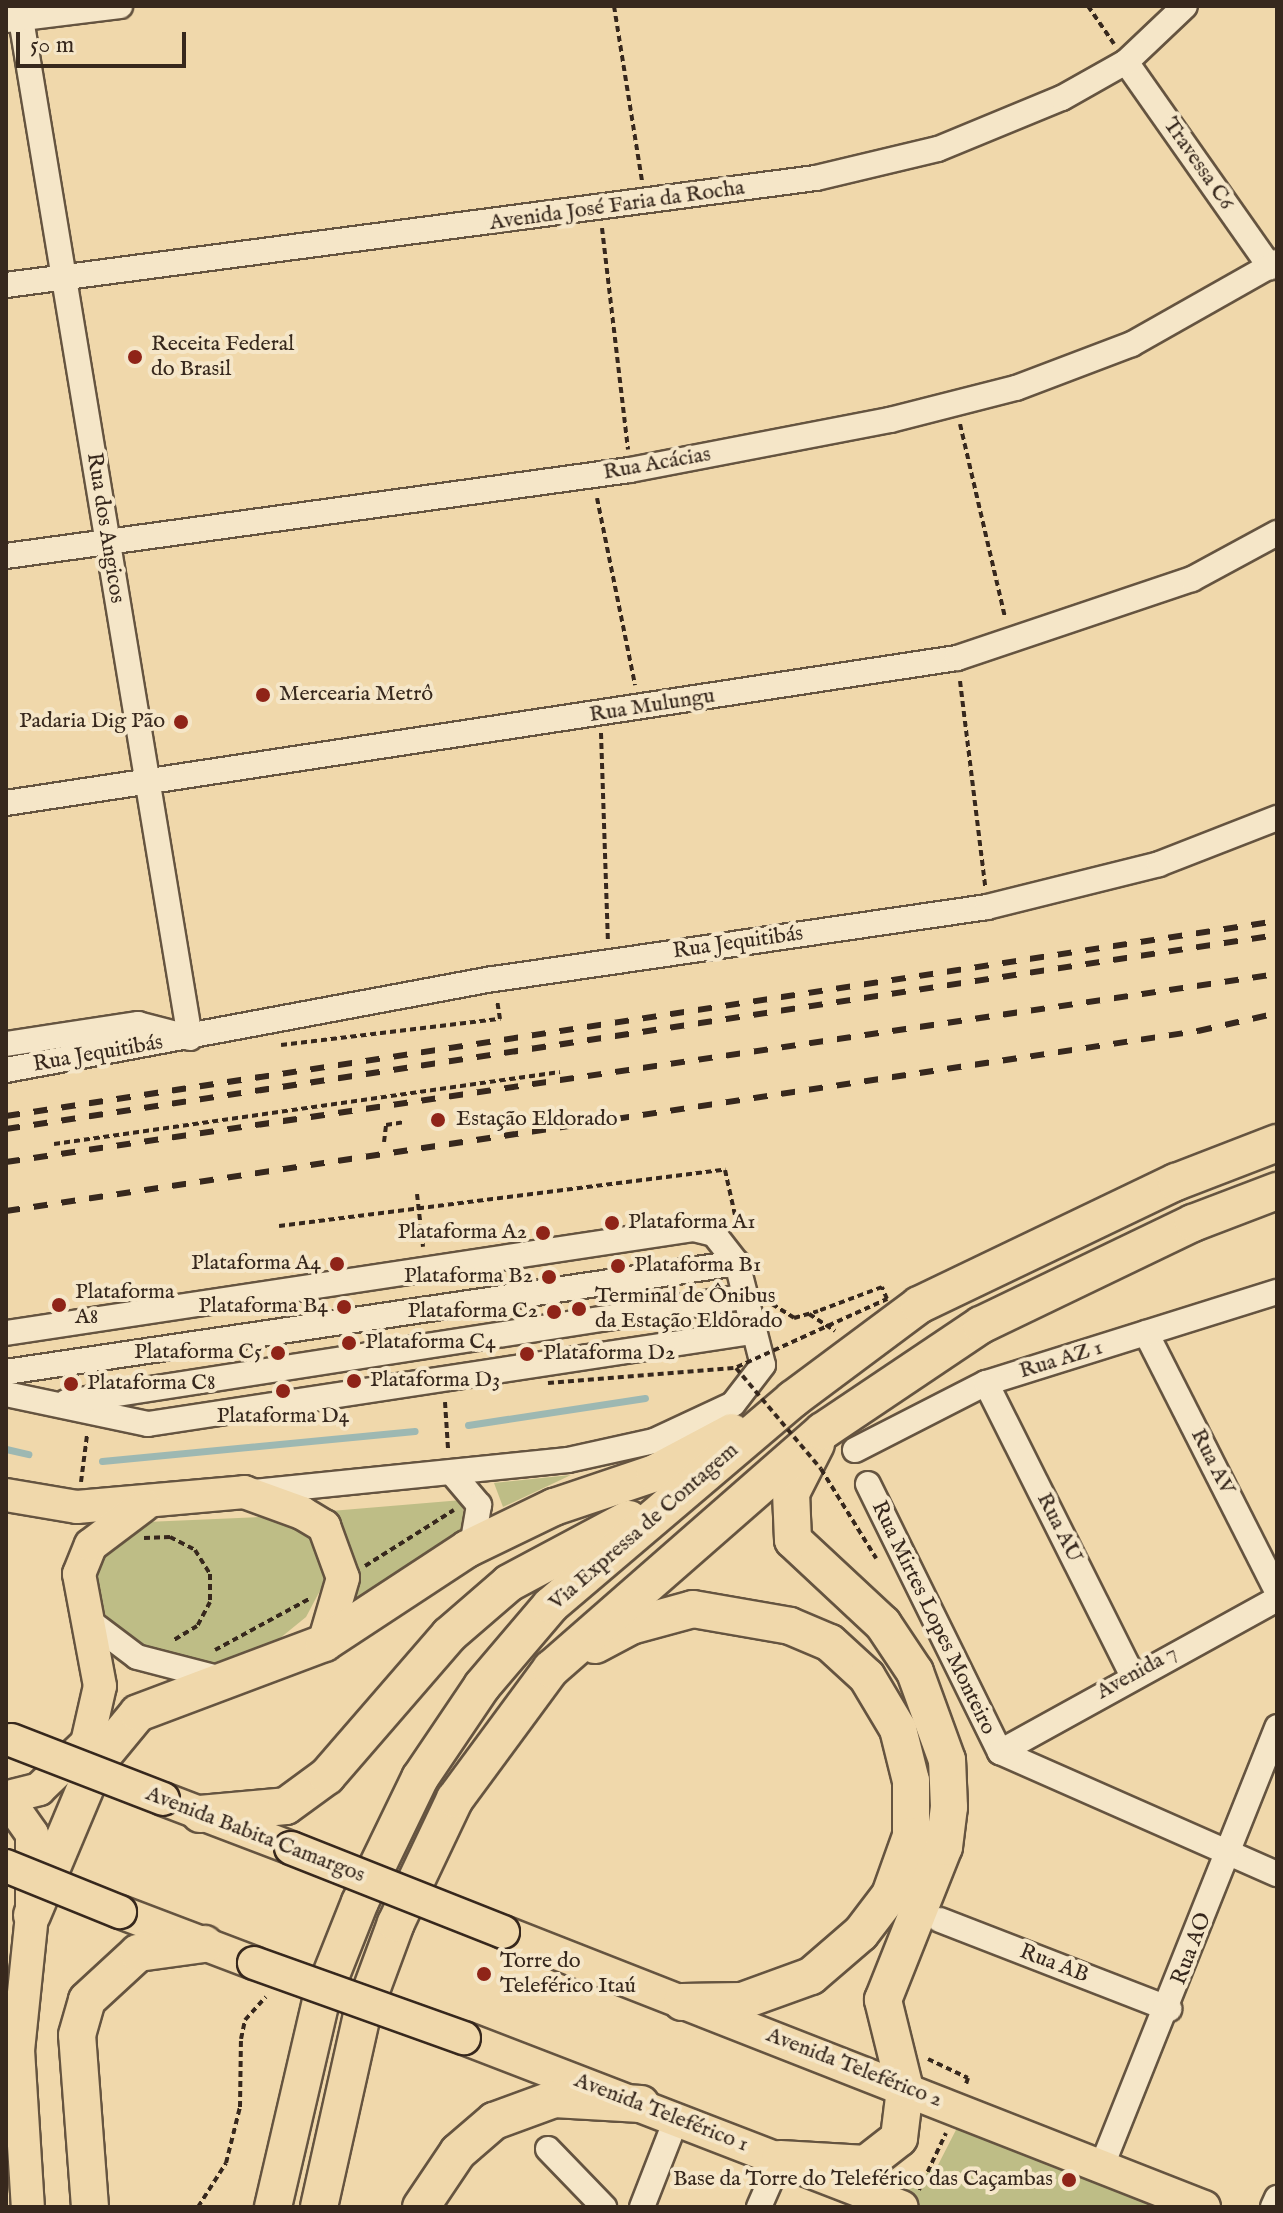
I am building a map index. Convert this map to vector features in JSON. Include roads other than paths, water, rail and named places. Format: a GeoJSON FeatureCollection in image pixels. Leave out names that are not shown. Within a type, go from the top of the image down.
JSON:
{"type":"FeatureCollection","features":[{"type":"Feature","properties":{"kind":"highway","name":"Via Expressa de Contagem"},"geometry":{"type":"LineString","coordinates":[[273,2207],[321,2000],[420,1778],[482,1686],[551,1605],[793,1399],[945,1290],[1277,1143]]}},
{"type":"Feature","properties":{"kind":"highway","name":"Via Expressa de Contagem"},"geometry":{"type":"LineString","coordinates":[[319,2207],[362,2015],[396,1923],[455,1799],[551,1669],[823,1431],[981,1325],[1193,1223],[1277,1191]]}},
{"type":"Feature","properties":{"kind":"highway"},"geometry":{"type":"LineString","coordinates":[[32,1915],[95,1765],[118,1732],[165,1701],[236,1682],[324,1643],[472,1546],[554,1507],[655,1473],[793,1399]]}},
{"type":"Feature","properties":{"kind":"highway"},"geometry":{"type":"LineString","coordinates":[[780,2159],[851,2167],[886,2155],[899,2138],[905,2089],[883,2000],[944,1847],[947,1760],[915,1672],[883,1624],[793,1540],[791,1493],[823,1431]]}},
{"type":"Feature","properties":{"kind":"highway"},"geometry":{"type":"LineString","coordinates":[[200,1814],[286,1806],[327,1776],[449,1635],[509,1583],[691,1486]]}},
{"type":"Feature","properties":{"kind":"highway"},"geometry":{"type":"LineString","coordinates":[[551,1669],[631,1626],[693,1609],[744,1612],[830,1643],[867,1677],[898,1729],[911,1781],[911,1836],[890,1895],[861,1933],[811,1976],[742,2001],[682,2002]]}},
{"type":"Feature","properties":{"kind":"highway"},"geometry":{"type":"LineString","coordinates":[[90,2207],[77,2035],[87,2000],[138,1953],[204,1944]]}},
{"type":"Feature","properties":{"kind":"highway"},"geometry":{"type":"LineString","coordinates":[[421,2207],[450,2162],[494,2121],[554,2099],[641,2104]]}},
{"type":"Feature","properties":{"kind":"main road"},"geometry":{"type":"LineString","coordinates":[[6,1495],[77,1507],[144,1505],[244,1492],[324,1526],[343,1578],[324,1643]]}},
{"type":"Feature","properties":{"kind":"main road"},"geometry":{"type":"LineString","coordinates":[[28,2207],[13,1972],[32,1915],[32,1834],[7,1797],[39,1789],[87,1743],[100,1686],[99,1655],[84,1617],[79,1574],[91,1545],[144,1505]]}},
{"type":"Feature","properties":{"kind":"main road","name":"Avenida Babita Camargos"},"geometry":{"type":"LineString","coordinates":[[8,1739],[503,1932]]}},
{"type":"Feature","properties":{"kind":"main road"},"geometry":{"type":"LineString","coordinates":[[6,1866],[204,1944]]}},
{"type":"Feature","properties":{"kind":"main road","name":"Avenida Teleférico 2"},"geometry":{"type":"LineString","coordinates":[[503,1932],[1204,2207]]}},
{"type":"Feature","properties":{"kind":"main road","name":"Avenida Teleférico 1"},"geometry":{"type":"LineString","coordinates":[[204,1944],[265,1974],[464,2038],[677,2117],[902,2207]]}},
{"type":"Feature","properties":{"kind":"street"},"geometry":{"type":"LineString","coordinates":[[14,20],[120,6]]}},
{"type":"Feature","properties":{"kind":"street","name":"Avenida José Faria da Rocha"},"geometry":{"type":"LineString","coordinates":[[6,285],[646,203],[816,178],[938,149],[1062,98],[1126,62],[1185,6]]}},
{"type":"Feature","properties":{"kind":"street","name":"Rua dos Angicos"},"geometry":{"type":"LineString","coordinates":[[14,20],[67,279],[145,783],[190,1038]]}},
{"type":"Feature","properties":{"kind":"street","name":"Travessa C6"},"geometry":{"type":"LineString","coordinates":[[1126,62],[1273,264]]}},
{"type":"Feature","properties":{"kind":"street","name":"Rua Acácias"},"geometry":{"type":"LineString","coordinates":[[6,556],[593,476],[956,403],[1132,344],[1273,264]]}},
{"type":"Feature","properties":{"kind":"street","name":"Rua Mulungu"},"geometry":{"type":"LineString","coordinates":[[6,803],[957,658],[1011,644],[1192,579],[1277,533]]}},
{"type":"Feature","properties":{"kind":"street","name":"Rua Jequitibás"},"geometry":{"type":"LineString","coordinates":[[6,1070],[494,979],[987,907],[1159,864],[1277,818]]}},
{"type":"Feature","properties":{"kind":"street","name":"Rua Jequitibás"},"geometry":{"type":"LineString","coordinates":[[6,1044],[138,1024],[190,1038]]}},
{"type":"Feature","properties":{"kind":"street"},"geometry":{"type":"LineString","coordinates":[[6,1333],[694,1229],[714,1234],[737,1263],[743,1297],[763,1365],[733,1404],[654,1441],[568,1460],[244,1492]]}},
{"type":"Feature","properties":{"kind":"street"},"geometry":{"type":"LineString","coordinates":[[6,1372],[737,1263]]}},
{"type":"Feature","properties":{"kind":"street","name":"Rua AZ 1"},"geometry":{"type":"LineString","coordinates":[[855,1450],[986,1383],[1277,1292]]}},
{"type":"Feature","properties":{"kind":"street"},"geometry":{"type":"LineString","coordinates":[[45,1404],[743,1297]]}},
{"type":"Feature","properties":{"kind":"street"},"geometry":{"type":"LineString","coordinates":[[6,1394],[148,1424],[752,1332]]}},
{"type":"Feature","properties":{"kind":"street","name":"Rua AV"},"geometry":{"type":"LineString","coordinates":[[1146,1333],[1277,1591]]}},
{"type":"Feature","properties":{"kind":"street","name":"Rua AU"},"geometry":{"type":"LineString","coordinates":[[986,1383],[1132,1674]]}},
{"type":"Feature","properties":{"kind":"street"},"geometry":{"type":"LineString","coordinates":[[452,1473],[479,1505],[472,1546]]}},
{"type":"Feature","properties":{"kind":"street","name":"Rua Mirtes Lopes Monteiro"},"geometry":{"type":"LineString","coordinates":[[868,1484],[1000,1752]]}},
{"type":"Feature","properties":{"kind":"street","name":"Avenida 7"},"geometry":{"type":"LineString","coordinates":[[1000,1752],[1132,1674],[1277,1599]]}},
{"type":"Feature","properties":{"kind":"street"},"geometry":{"type":"LineString","coordinates":[[84,1617],[137,1657],[236,1682]]}},
{"type":"Feature","properties":{"kind":"street","name":"Rua AO"},"geometry":{"type":"LineString","coordinates":[[1101,2168],[1169,2009],[1277,1727]]}},
{"type":"Feature","properties":{"kind":"street"},"geometry":{"type":"LineString","coordinates":[[1000,1752],[1277,1874]]}},
{"type":"Feature","properties":{"kind":"street","name":"Rua AB"},"geometry":{"type":"LineString","coordinates":[[940,1920],[1169,2009]]}},
{"type":"Feature","properties":{"kind":"street"},"geometry":{"type":"LineString","coordinates":[[642,2207],[677,2117]]}},
{"type":"Feature","properties":{"kind":"street"},"geometry":{"type":"LineString","coordinates":[[548,2149],[604,2207]]}},
{"type":"Feature","properties":{"kind":"street"},"geometry":{"type":"LineString","coordinates":[[759,2207],[780,2159]]}},
{"type":"Feature","properties":{"kind":"street"},"geometry":{"type":"LineString","coordinates":[[1273,2207],[1277,2198]]}},
{"type":"Feature","properties":{"kind":"waterway"},"geometry":{"type":"LineString","coordinates":[[468,1425],[645,1398]]}},
{"type":"Feature","properties":{"kind":"waterway"},"geometry":{"type":"LineString","coordinates":[[102,1461],[415,1431]]}},
{"type":"Feature","properties":{"kind":"waterway"},"geometry":{"type":"LineString","coordinates":[[6,1449],[28,1454]]}},
{"type":"Feature","properties":{"kind":"railway"},"geometry":{"type":"LineString","coordinates":[[6,1116],[1277,921]]}},
{"type":"Feature","properties":{"kind":"railway"},"geometry":{"type":"LineString","coordinates":[[6,1129],[1277,935]]}},
{"type":"Feature","properties":{"kind":"railway"},"geometry":{"type":"LineString","coordinates":[[6,1162],[1277,974]]}},
{"type":"Feature","properties":{"kind":"railway"},"geometry":{"type":"LineString","coordinates":[[6,1211],[1198,1031],[1277,1013]]}},
{"type":"Feature","properties":{"kind":"place","name":"Receita Federal do Brasil"},"geometry":{"type":"Point","coordinates":[135,357]}},
{"type":"Feature","properties":{"kind":"place","name":"Mercearia Metrô"},"geometry":{"type":"Point","coordinates":[263,695]}},
{"type":"Feature","properties":{"kind":"place","name":"Padaria Dig Pão"},"geometry":{"type":"Point","coordinates":[181,722]}},
{"type":"Feature","properties":{"kind":"place","name":"Estação Eldorado"},"geometry":{"type":"Point","coordinates":[438,1120]}},
{"type":"Feature","properties":{"kind":"place","name":"Plataforma A1"},"geometry":{"type":"Point","coordinates":[612,1223]}},
{"type":"Feature","properties":{"kind":"place","name":"Plataforma A2"},"geometry":{"type":"Point","coordinates":[543,1233]}},
{"type":"Feature","properties":{"kind":"place","name":"Plataforma A4"},"geometry":{"type":"Point","coordinates":[337,1264]}},
{"type":"Feature","properties":{"kind":"place","name":"Plataforma B1"},"geometry":{"type":"Point","coordinates":[618,1266]}},
{"type":"Feature","properties":{"kind":"place","name":"Plataforma B2"},"geometry":{"type":"Point","coordinates":[549,1277]}},
{"type":"Feature","properties":{"kind":"place","name":"Plataforma A8"},"geometry":{"type":"Point","coordinates":[59,1305]}},
{"type":"Feature","properties":{"kind":"place","name":"Plataforma B4"},"geometry":{"type":"Point","coordinates":[344,1307]}},
{"type":"Feature","properties":{"kind":"place","name":"Terminal de Ônibus da Estação Eldorado"},"geometry":{"type":"Point","coordinates":[579,1309]}},
{"type":"Feature","properties":{"kind":"place","name":"Plataforma C2"},"geometry":{"type":"Point","coordinates":[554,1312]}},
{"type":"Feature","properties":{"kind":"place","name":"Plataforma C4"},"geometry":{"type":"Point","coordinates":[349,1343]}},
{"type":"Feature","properties":{"kind":"place","name":"Plataforma C5"},"geometry":{"type":"Point","coordinates":[278,1353]}},
{"type":"Feature","properties":{"kind":"place","name":"Plataforma D2"},"geometry":{"type":"Point","coordinates":[527,1354]}},
{"type":"Feature","properties":{"kind":"place","name":"Plataforma D3"},"geometry":{"type":"Point","coordinates":[354,1381]}},
{"type":"Feature","properties":{"kind":"place","name":"Plataforma C8"},"geometry":{"type":"Point","coordinates":[71,1384]}},
{"type":"Feature","properties":{"kind":"place","name":"Plataforma D4"},"geometry":{"type":"Point","coordinates":[283,1391]}},
{"type":"Feature","properties":{"kind":"place","name":"Torre do Teleférico Itaú"},"geometry":{"type":"Point","coordinates":[484,1974]}},
{"type":"Feature","properties":{"kind":"place","name":"Base da Torre do Teleférico das Caçambas"},"geometry":{"type":"Point","coordinates":[1069,2180]}}]}
